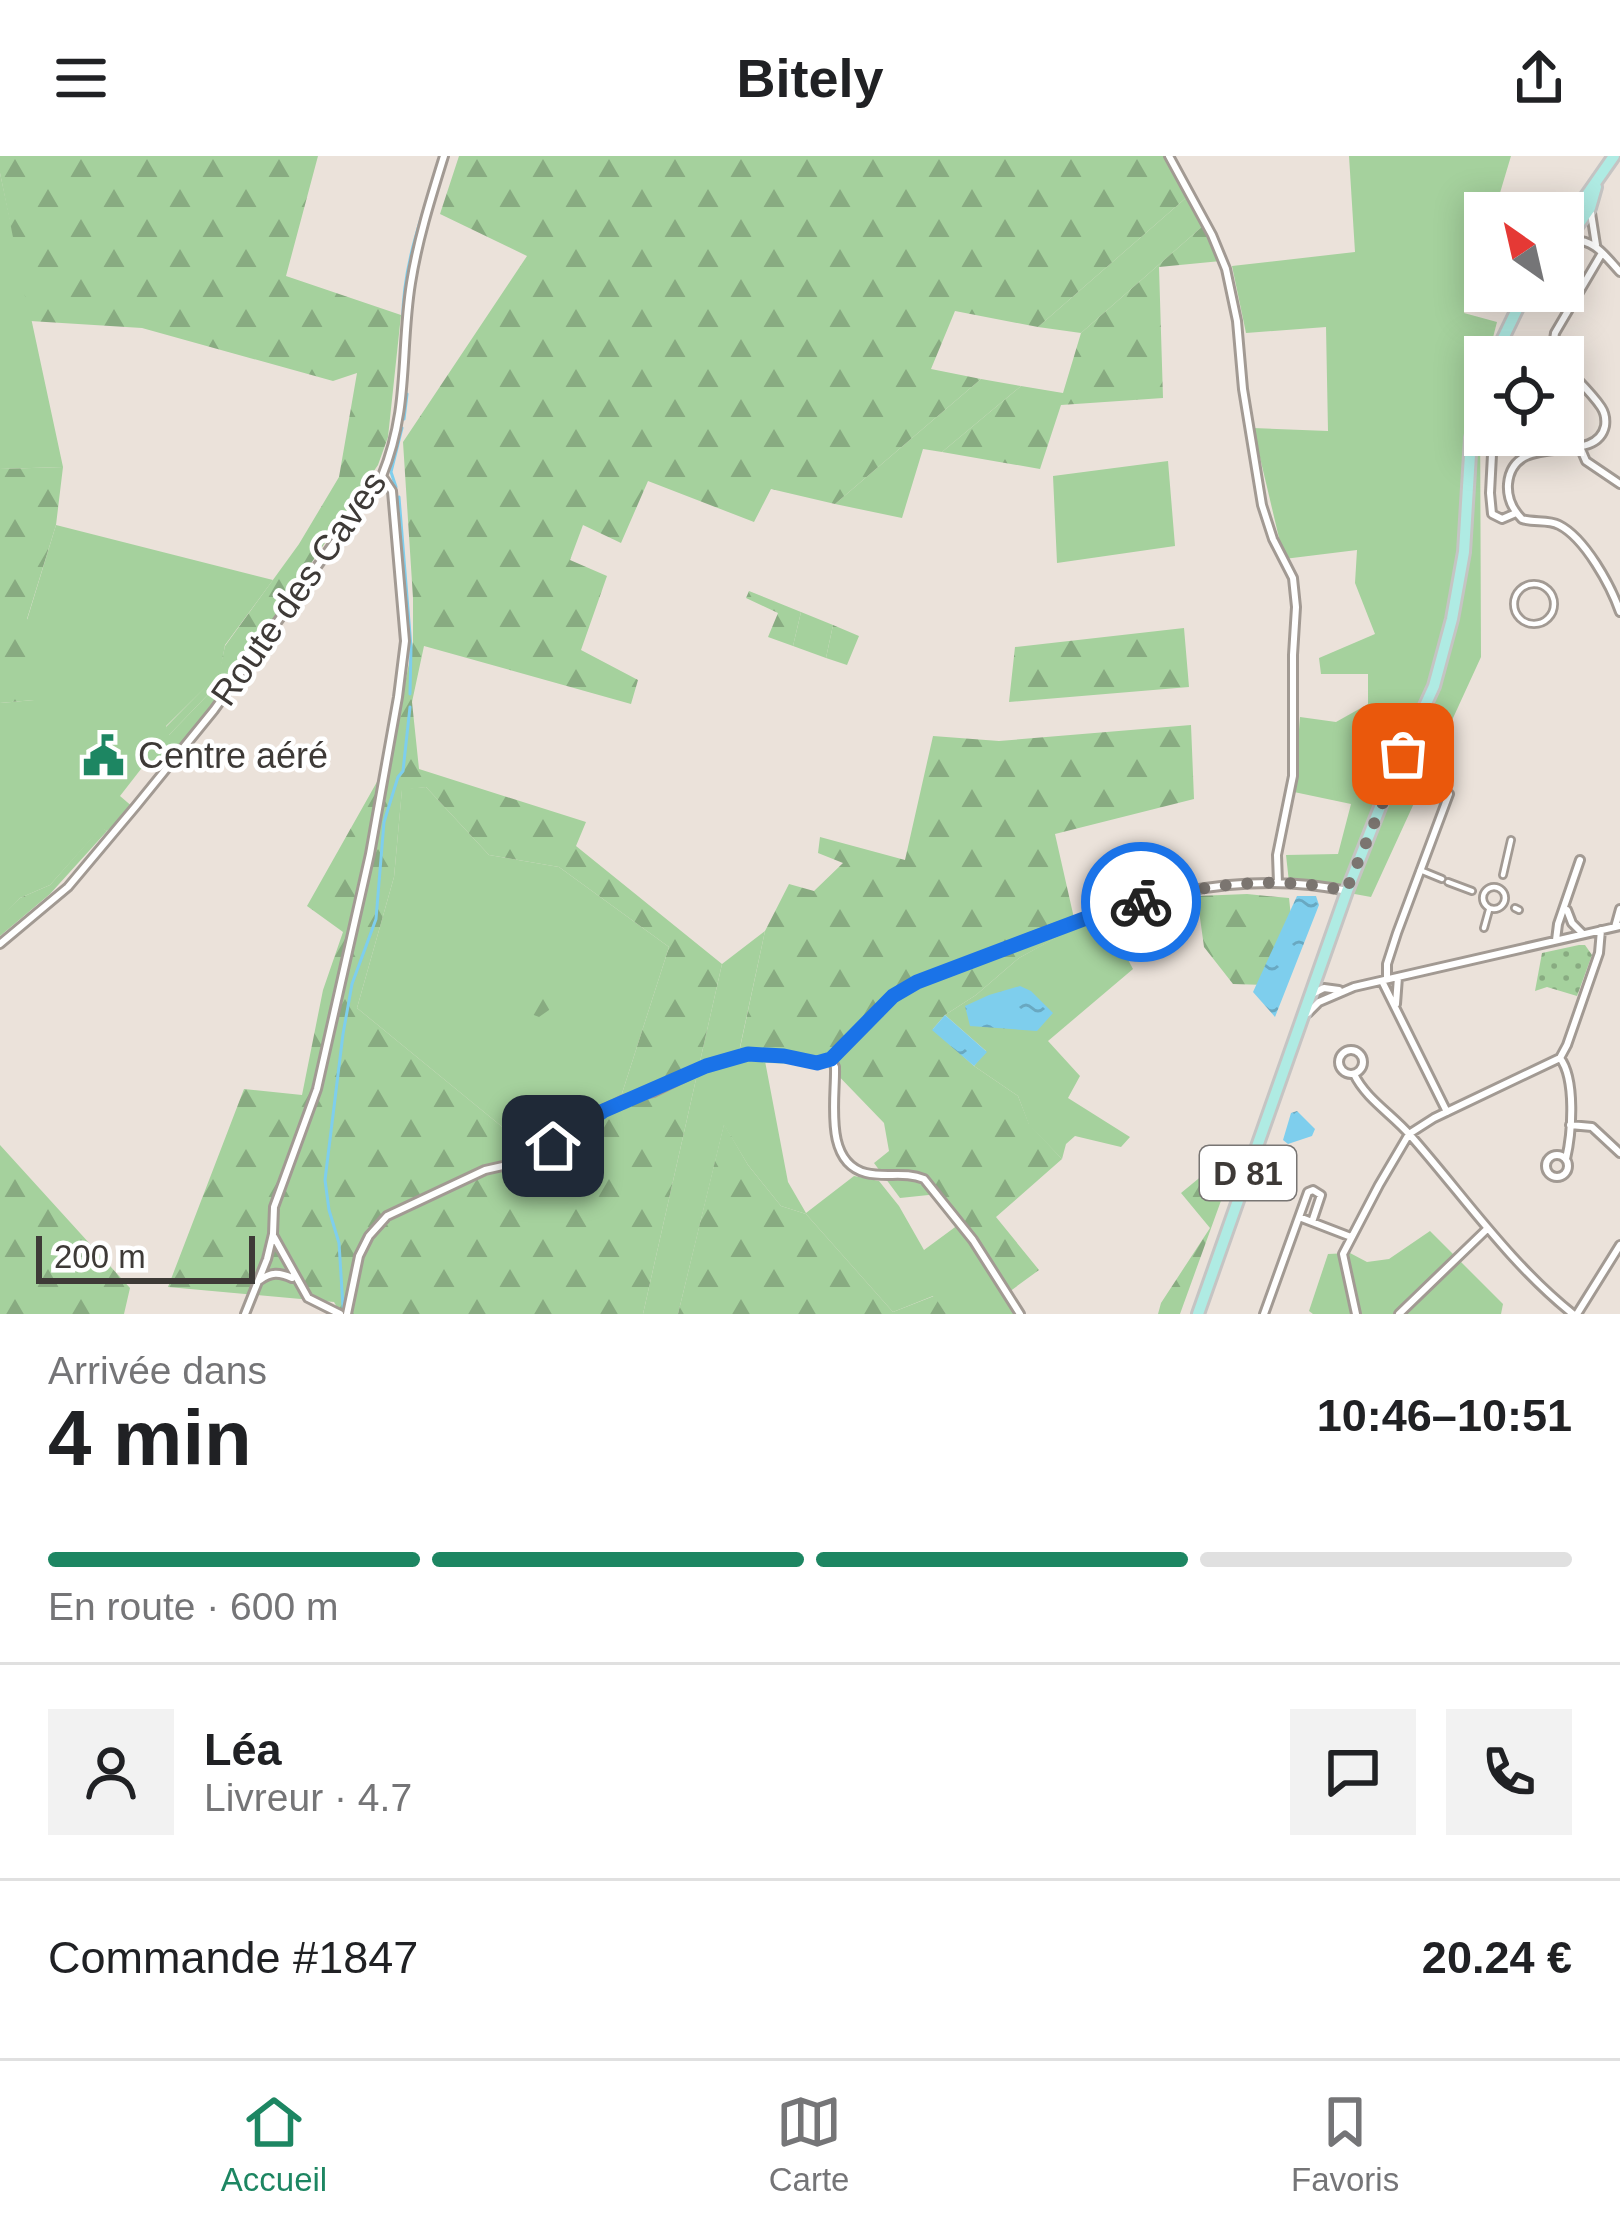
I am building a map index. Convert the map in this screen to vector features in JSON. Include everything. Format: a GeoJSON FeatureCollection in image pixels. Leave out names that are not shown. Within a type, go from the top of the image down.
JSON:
{"type":"FeatureCollection","features":[{"type":"Feature","properties":{"kind":"main road"},"geometry":{"type":"LineString","coordinates":[[1585,214],[1614,156]]}},
{"type":"Feature","properties":{"kind":"main road","name":"D 81"},"geometry":{"type":"LineString","coordinates":[[1198,1314],[1295,1031],[1314,999],[1317,972],[1346,891],[1434,686],[1464,552],[1471,456]]}},
{"type":"Feature","properties":{"kind":"street","name":"Route des Caves"},"geometry":{"type":"LineString","coordinates":[[0,944],[68,887],[136,806],[214,710],[382,476],[403,403],[411,285],[444,156]]}},
{"type":"Feature","properties":{"kind":"street"},"geometry":{"type":"LineString","coordinates":[[1169,156],[1226,269],[1238,321],[1243,389],[1262,505],[1293,578],[1293,776],[1277,855],[1278,884]]}},
{"type":"Feature","properties":{"kind":"street"},"geometry":{"type":"LineString","coordinates":[[1585,214],[1592,243],[1620,272]]}},
{"type":"Feature","properties":{"kind":"street"},"geometry":{"type":"LineString","coordinates":[[1584,242],[1592,243]]}},
{"type":"Feature","properties":{"kind":"street"},"geometry":{"type":"LineString","coordinates":[[1555,336],[1602,253]]}},
{"type":"Feature","properties":{"kind":"street"},"geometry":{"type":"LineString","coordinates":[[1584,388],[1605,416],[1599,437],[1584,445]]}},
{"type":"Feature","properties":{"kind":"street"},"geometry":{"type":"LineString","coordinates":[[1492,456],[1492,514],[1502,519],[1516,513]]}},
{"type":"Feature","properties":{"kind":"street"},"geometry":{"type":"LineString","coordinates":[[1530,456],[1517,464],[1508,482],[1516,513],[1525,520],[1556,524],[1578,540],[1608,583],[1620,612]]}},
{"type":"Feature","properties":{"kind":"street"},"geometry":{"type":"LineString","coordinates":[[1584,456],[1620,484]]}},
{"type":"Feature","properties":{"kind":"street"},"geometry":{"type":"LineString","coordinates":[[245,1314],[273,1234],[274,1207],[317,1089],[364,884],[398,697],[403,620],[392,491],[382,476]]}},
{"type":"Feature","properties":{"kind":"street"},"geometry":{"type":"LineString","coordinates":[[1531,584],[1548,590],[1554,602],[1551,615],[1540,623],[1526,622],[1515,607],[1520,590],[1531,584]]}},
{"type":"Feature","properties":{"kind":"street"},"geometry":{"type":"LineString","coordinates":[[1447,1112],[1384,980],[1449,794]]}},
{"type":"Feature","properties":{"kind":"street"},"geometry":{"type":"LineString","coordinates":[[1420,870],[1478,893],[1490,908],[1511,907],[1500,881],[1511,840]]}},
{"type":"Feature","properties":{"kind":"street"},"geometry":{"type":"LineString","coordinates":[[1556,940],[1580,860]]}},
{"type":"Feature","properties":{"kind":"street"},"geometry":{"type":"LineString","coordinates":[[1478,893],[1500,881]]}},
{"type":"Feature","properties":{"kind":"street"},"geometry":{"type":"LineString","coordinates":[[273,1234],[308,1298],[344,1314],[359,1256],[368,1236],[387,1216],[485,1170],[525,1161],[603,1111],[706,1066],[748,1054],[817,1063],[831,1059],[893,996],[917,982],[1097,914],[1190,889],[1278,884],[1346,891]]}},
{"type":"Feature","properties":{"kind":"street"},"geometry":{"type":"LineString","coordinates":[[1565,907],[1583,934]]}},
{"type":"Feature","properties":{"kind":"street"},"geometry":{"type":"LineString","coordinates":[[1484,928],[1490,908]]}},
{"type":"Feature","properties":{"kind":"street"},"geometry":{"type":"LineString","coordinates":[[1314,999],[1618,927],[1620,909]]}},
{"type":"Feature","properties":{"kind":"street"},"geometry":{"type":"LineString","coordinates":[[1356,1314],[1343,1254],[1409,1134],[1560,1058],[1599,953],[1601,930]]}},
{"type":"Feature","properties":{"kind":"street"},"geometry":{"type":"LineString","coordinates":[[1317,972],[1324,988],[1343,990]]}},
{"type":"Feature","properties":{"kind":"street"},"geometry":{"type":"LineString","coordinates":[[1395,1007],[1398,977]]}},
{"type":"Feature","properties":{"kind":"street"},"geometry":{"type":"LineString","coordinates":[[1314,999],[1324,988]]}},
{"type":"Feature","properties":{"kind":"street"},"geometry":{"type":"LineString","coordinates":[[1348,1050],[1363,1059],[1354,1074],[1345,1072],[1340,1064],[1348,1050]]}},
{"type":"Feature","properties":{"kind":"street"},"geometry":{"type":"LineString","coordinates":[[1560,1058],[1569,1070],[1566,1159]]}},
{"type":"Feature","properties":{"kind":"street"},"geometry":{"type":"LineString","coordinates":[[831,1059],[835,1067],[834,1134],[847,1160],[863,1172],[925,1179],[973,1240],[1021,1314]]}},
{"type":"Feature","properties":{"kind":"street"},"geometry":{"type":"LineString","coordinates":[[1354,1074],[1487,1228],[1575,1314],[1620,1245]]}},
{"type":"Feature","properties":{"kind":"street"},"geometry":{"type":"LineString","coordinates":[[1570,1125],[1592,1127],[1620,1153]]}},
{"type":"Feature","properties":{"kind":"street"},"geometry":{"type":"LineString","coordinates":[[1264,1314],[1308,1192],[1319,1192],[1312,1222]]}},
{"type":"Feature","properties":{"kind":"street"},"geometry":{"type":"LineString","coordinates":[[1299,1217],[1351,1238]]}},
{"type":"Feature","properties":{"kind":"street"},"geometry":{"type":"LineString","coordinates":[[1399,1314],[1487,1228]]}},
{"type":"Feature","properties":{"kind":"street"},"geometry":{"type":"LineString","coordinates":[[257,1283],[268,1274],[282,1273],[296,1280]]}},
{"type":"Feature","properties":{"kind":"green space"},"geometry":{"type":"Polygon","coordinates":[[[0,156],[318,156],[286,276],[401,315],[388,437],[378,465],[233,678],[221,681],[168,736],[166,727],[219,673],[225,646],[299,544],[339,477],[357,373],[333,381],[142,328],[30,321],[0,156]]]}},
{"type":"Feature","properties":{"kind":"green space"},"geometry":{"type":"Polygon","coordinates":[[[459,156],[1166,156],[1187,197],[1038,327],[955,311],[931,369],[981,379],[835,504],[771,489],[754,522],[648,481],[621,543],[583,525],[570,560],[607,576],[581,650],[638,680],[631,704],[424,646],[412,702],[419,769],[586,822],[576,846],[722,964],[643,1314],[341,1314],[334,1302],[168,1287],[244,1089],[302,1095],[323,990],[343,932],[307,906],[391,757],[413,642],[403,442],[527,256],[440,214],[459,156]],[[426,787],[402,790],[394,877],[357,1008],[534,1153],[617,1109],[669,947],[559,867],[489,855],[426,787]]]}},
{"type":"Feature","properties":{"kind":"green space"},"geometry":{"type":"Polygon","coordinates":[[[1349,156],[1511,156],[1500,192],[1464,192],[1464,313],[1497,322],[1493,336],[1464,336],[1464,456],[1480,456],[1481,657],[1371,897],[1289,882],[1286,855],[1338,854],[1351,804],[1294,792],[1300,717],[1336,722],[1368,704],[1368,674],[1321,674],[1319,658],[1375,634],[1355,583],[1357,550],[1284,559],[1253,428],[1328,431],[1326,327],[1246,333],[1232,266],[1355,252],[1349,156]]]}},
{"type":"Feature","properties":{"kind":"green space"},"geometry":{"type":"Polygon","coordinates":[[[0,173],[63,467],[0,469],[0,173]]]}},
{"type":"Feature","properties":{"kind":"green space"},"geometry":{"type":"Polygon","coordinates":[[[1187,197],[1204,225],[1081,333],[1038,327],[1187,197]]]}},
{"type":"Feature","properties":{"kind":"green space"},"geometry":{"type":"Polygon","coordinates":[[[1204,225],[1221,261],[1159,267],[1163,398],[1061,405],[1040,469],[942,452],[1021,386],[1063,393],[1081,333],[1204,225]]]}},
{"type":"Feature","properties":{"kind":"green space"},"geometry":{"type":"Polygon","coordinates":[[[981,379],[1021,386],[942,452],[923,449],[902,518],[835,504],[981,379]]]}},
{"type":"Feature","properties":{"kind":"green space"},"geometry":{"type":"Polygon","coordinates":[[[1168,461],[1175,546],[1057,563],[1053,476],[1168,461]]]}},
{"type":"Feature","properties":{"kind":"green space"},"geometry":{"type":"Polygon","coordinates":[[[63,467],[56,525],[27,619],[44,633],[34,700],[0,703],[0,469],[63,467]]]}},
{"type":"Feature","properties":{"kind":"green space"},"geometry":{"type":"Polygon","coordinates":[[[56,525],[273,580],[225,645],[220,673],[166,726],[169,735],[221,681],[233,678],[181,750],[141,769],[120,796],[134,808],[107,831],[101,828],[50,885],[20,898],[0,919],[0,703],[34,700],[27,620],[56,525]]]}},
{"type":"Feature","properties":{"kind":"green space"},"geometry":{"type":"Polygon","coordinates":[[[749,591],[801,612],[793,646],[768,637],[778,613],[746,598],[749,591]]]}},
{"type":"Feature","properties":{"kind":"green space"},"geometry":{"type":"Polygon","coordinates":[[[801,612],[833,625],[826,658],[793,646],[801,612]]]}},
{"type":"Feature","properties":{"kind":"green space"},"geometry":{"type":"Polygon","coordinates":[[[833,625],[859,636],[847,665],[826,658],[833,625]]]}},
{"type":"Feature","properties":{"kind":"green space"},"geometry":{"type":"Polygon","coordinates":[[[1184,628],[1189,687],[1009,702],[1015,647],[1184,628]]]}},
{"type":"Feature","properties":{"kind":"green space"},"geometry":{"type":"Polygon","coordinates":[[[1191,725],[1194,799],[1055,834],[1076,927],[1019,958],[933,1029],[974,1066],[1018,1096],[1029,1124],[1062,1159],[996,1217],[1039,1270],[1009,1292],[970,1230],[938,1194],[900,1198],[874,1163],[889,1151],[884,1123],[828,1065],[737,1062],[765,931],[789,884],[814,891],[843,863],[818,853],[820,837],[905,860],[933,736],[999,741],[1191,725]]]}},
{"type":"Feature","properties":{"kind":"green space"},"geometry":{"type":"Polygon","coordinates":[[[426,787],[489,855],[559,867],[669,947],[617,1109],[534,1153],[357,1008],[394,877],[402,789],[426,787]]]}},
{"type":"Feature","properties":{"kind":"green space"},"geometry":{"type":"Polygon","coordinates":[[[101,827],[107,831],[50,894],[0,936],[0,918],[20,898],[50,885],[101,827]]]}},
{"type":"Feature","properties":{"kind":"green space"},"geometry":{"type":"Polygon","coordinates":[[[1197,896],[1289,898],[1292,926],[1266,985],[1233,984],[1204,947],[1197,896]]]}},
{"type":"Feature","properties":{"kind":"green space"},"geometry":{"type":"Polygon","coordinates":[[[1160,898],[1118,941],[1133,969],[1048,1041],[1080,1076],[1068,1098],[1130,1137],[1121,1147],[1075,1136],[1066,1144],[1062,1159],[1029,1125],[1018,1096],[974,1066],[986,1051],[945,1015],[1019,958],[1075,927],[1075,921],[1160,898]]]}},
{"type":"Feature","properties":{"kind":"green space"},"geometry":{"type":"Polygon","coordinates":[[[765,931],[737,1061],[765,1061],[788,1182],[806,1213],[854,1176],[879,1181],[924,1250],[962,1222],[1023,1314],[946,1314],[933,1296],[893,1312],[806,1214],[781,1206],[724,1125],[678,1314],[643,1314],[722,964],[765,931]]]}},
{"type":"Feature","properties":{"kind":"green space"},"geometry":{"type":"Polygon","coordinates":[[[1585,945],[1592,955],[1577,996],[1547,987],[1535,991],[1542,953],[1585,945]]]}},
{"type":"Feature","properties":{"kind":"green space"},"geometry":{"type":"Polygon","coordinates":[[[538,974],[554,976],[559,993],[539,1017],[526,1012],[526,996],[538,974]]]}},
{"type":"Feature","properties":{"kind":"green space"},"geometry":{"type":"Polygon","coordinates":[[[724,1124],[748,1165],[781,1206],[806,1214],[893,1312],[934,1296],[946,1314],[678,1314],[724,1124]]]}},
{"type":"Feature","properties":{"kind":"green space"},"geometry":{"type":"Polygon","coordinates":[[[0,1145],[130,1288],[124,1314],[0,1314],[0,1145]]]}},
{"type":"Feature","properties":{"kind":"green space"},"geometry":{"type":"Polygon","coordinates":[[[1239,1151],[1180,1314],[1158,1314],[1210,1228],[1181,1193],[1239,1151]]]}},
{"type":"Feature","properties":{"kind":"green space"},"geometry":{"type":"Polygon","coordinates":[[[1430,1231],[1503,1304],[1501,1314],[1309,1311],[1328,1254],[1350,1253],[1367,1262],[1389,1259],[1430,1231]]]}},
{"type":"Feature","properties":{"kind":"water"},"geometry":{"type":"Polygon","coordinates":[[[1297,896],[1316,896],[1319,905],[1275,1017],[1253,992],[1297,896]]]}},
{"type":"Feature","properties":{"kind":"water"},"geometry":{"type":"Polygon","coordinates":[[[1020,986],[1053,1013],[1037,1031],[970,1026],[965,1006],[1020,986]]]}},
{"type":"Feature","properties":{"kind":"water"},"geometry":{"type":"Polygon","coordinates":[[[945,1015],[987,1052],[974,1066],[932,1030],[945,1015]]]}},
{"type":"Feature","properties":{"kind":"water"},"geometry":{"type":"Polygon","coordinates":[[[1297,1111],[1315,1129],[1312,1136],[1288,1144],[1283,1140],[1291,1113],[1297,1111]]]}},
{"type":"Feature","properties":{"kind":"waterway"},"geometry":{"type":"LineString","coordinates":[[403,331],[409,265],[440,160]]}},
{"type":"Feature","properties":{"kind":"waterway"},"geometry":{"type":"LineString","coordinates":[[404,419],[407,394]]}},
{"type":"Feature","properties":{"kind":"waterway"},"geometry":{"type":"LineString","coordinates":[[396,487],[391,472],[402,428]]}},
{"type":"Feature","properties":{"kind":"waterway"},"geometry":{"type":"LineString","coordinates":[[399,497],[411,647],[410,694]]}},
{"type":"Feature","properties":{"kind":"waterway"},"geometry":{"type":"LineString","coordinates":[[343,1307],[339,1243],[325,1180],[343,1034],[352,984],[376,919],[384,822],[403,771],[410,707]]}},
{"type":"Feature","properties":{"kind":"way so far"},"geometry":{"type":"LineString","coordinates":[[1141,902],[1190,889],[1254,883],[1346,891],[1403,754]]}},
{"type":"Feature","properties":{"kind":"place","name":"Centre aéré"},"geometry":{"type":"Point","coordinates":[104,755]}},
{"type":"Feature","properties":{"kind":"route"},"geometry":{"type":"LineString","coordinates":[[553,1146],[624,1100],[706,1066],[748,1054],[817,1063],[831,1059],[893,996],[917,982],[1141,902]]}}]}
